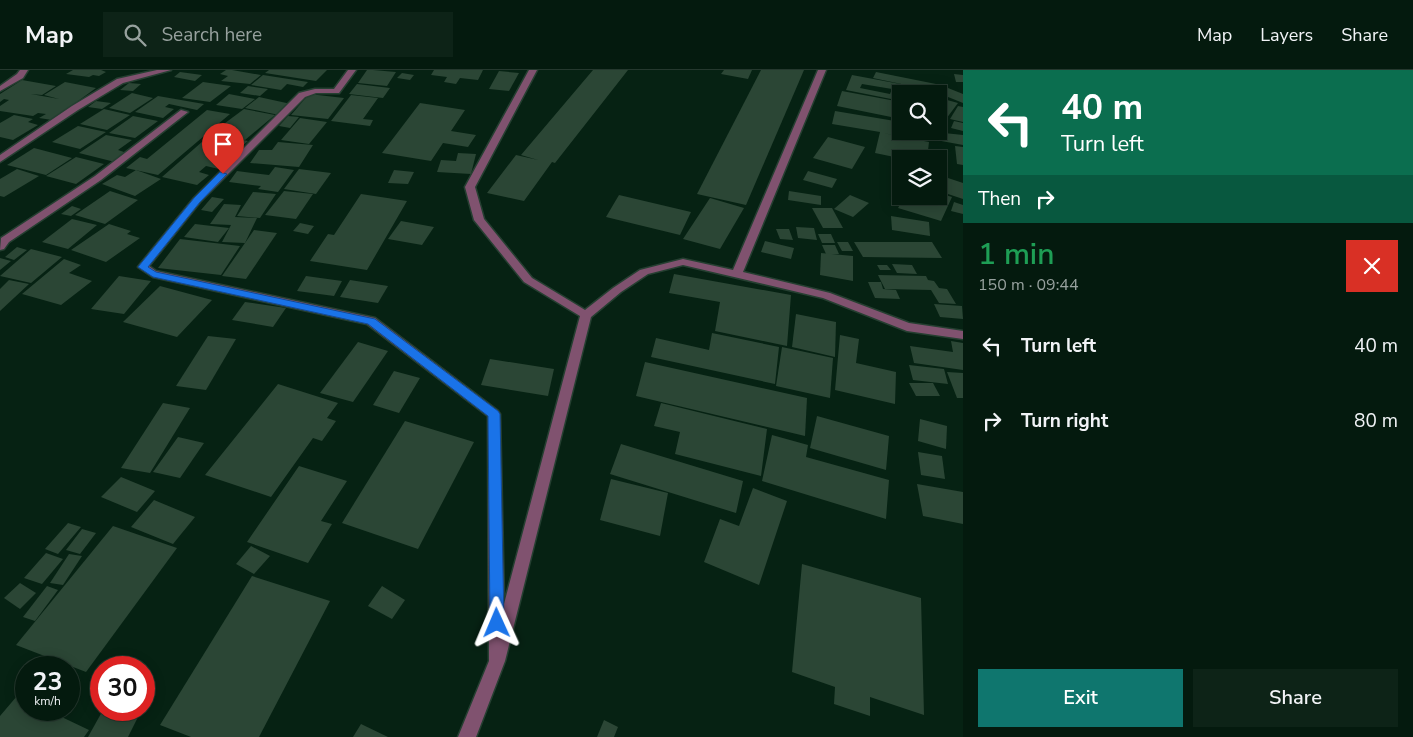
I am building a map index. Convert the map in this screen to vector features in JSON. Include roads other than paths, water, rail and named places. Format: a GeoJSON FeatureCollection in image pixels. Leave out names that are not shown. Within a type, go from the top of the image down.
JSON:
{"type":"FeatureCollection","features":[{"type":"Feature","properties":{"kind":"street"},"geometry":{"type":"LineString","coordinates":[[0,89],[20,76],[24,70]]}},
{"type":"Feature","properties":{"kind":"street"},"geometry":{"type":"LineString","coordinates":[[0,159],[75,108],[120,81],[167,70]]}},
{"type":"Feature","properties":{"kind":"street"},"geometry":{"type":"LineString","coordinates":[[352,70],[336,91],[315,91],[302,96],[197,200],[143,267],[153,274],[371,322],[494,414],[498,661]]}},
{"type":"Feature","properties":{"kind":"street"},"geometry":{"type":"LineString","coordinates":[[533,70],[470,187],[479,220],[528,280],[586,314]]}},
{"type":"Feature","properties":{"kind":"street"},"geometry":{"type":"LineString","coordinates":[[737,274],[822,70]]}},
{"type":"Feature","properties":{"kind":"street"},"geometry":{"type":"LineString","coordinates":[[0,247],[5,240],[98,178],[184,112]]}},
{"type":"Feature","properties":{"kind":"street"},"geometry":{"type":"LineString","coordinates":[[467,737],[498,661],[586,314],[644,272],[682,262],[826,295],[907,327],[963,335]]}}]}
